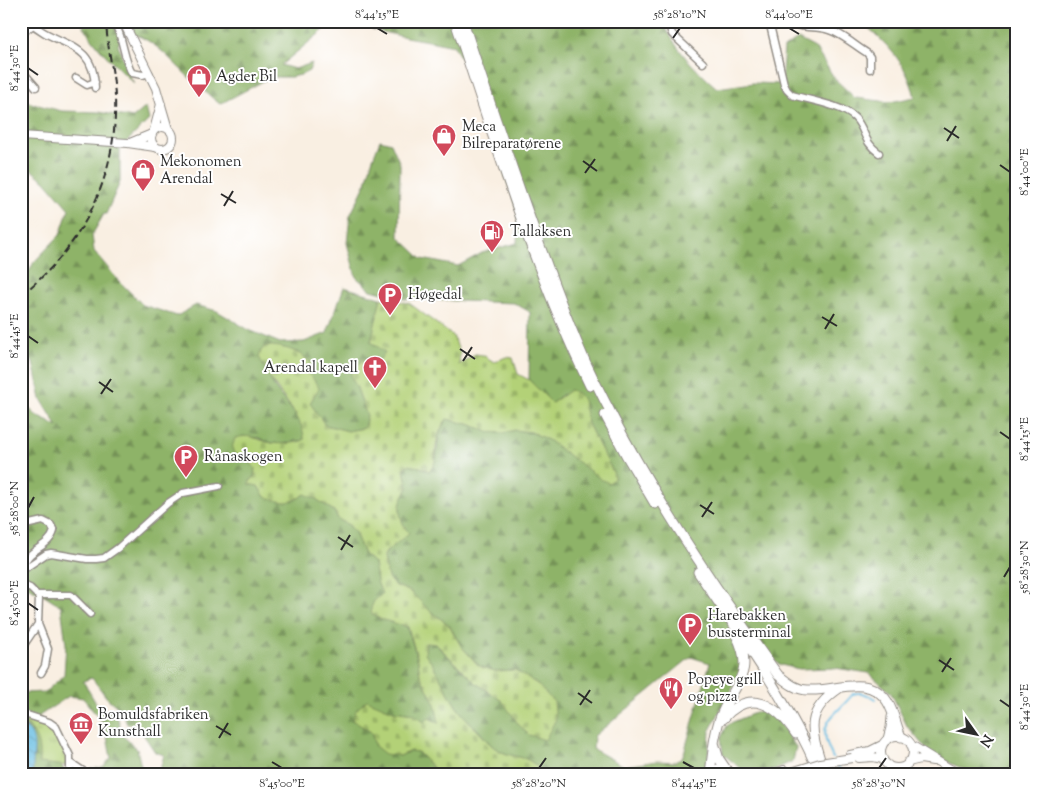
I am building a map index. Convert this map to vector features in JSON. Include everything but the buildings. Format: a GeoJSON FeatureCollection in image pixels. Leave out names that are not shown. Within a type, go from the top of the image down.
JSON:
{"type":"FeatureCollection","features":[{"type":"Feature","properties":{"kind":"highway"},"geometry":{"type":"LineString","coordinates":[[455,21],[516,203],[551,300],[603,411],[630,462],[669,528],[781,696],[822,774]]}},
{"type":"Feature","properties":{"kind":"highway"},"geometry":{"type":"LineString","coordinates":[[463,21],[512,168],[559,299],[585,361],[651,487],[679,532],[778,675],[793,686],[808,690],[860,685],[872,688],[883,697],[892,712],[901,737]]}},
{"type":"Feature","properties":{"kind":"highway"},"geometry":{"type":"LineString","coordinates":[[709,774],[711,751],[722,714],[740,682],[744,661],[741,644],[714,596]]}},
{"type":"Feature","properties":{"kind":"highway"},"geometry":{"type":"LineString","coordinates":[[748,633],[794,710],[822,774]]}},
{"type":"Feature","properties":{"kind":"highway"},"geometry":{"type":"LineString","coordinates":[[822,774],[813,737],[813,722],[824,700],[842,687]]}},
{"type":"Feature","properties":{"kind":"highway"},"geometry":{"type":"LineString","coordinates":[[720,722],[730,711],[744,703],[758,702],[765,704],[786,720],[822,774]]}},
{"type":"Feature","properties":{"kind":"highway"},"geometry":{"type":"LineString","coordinates":[[885,742],[891,728],[892,712]]}},
{"type":"Feature","properties":{"kind":"highway"},"geometry":{"type":"LineString","coordinates":[[714,742],[719,759],[733,773]]}},
{"type":"Feature","properties":{"kind":"main road"},"geometry":{"type":"LineString","coordinates":[[21,136],[128,143],[163,150],[171,144],[173,136],[168,129],[156,88],[123,21]]}},
{"type":"Feature","properties":{"kind":"main road"},"geometry":{"type":"LineString","coordinates":[[155,147],[151,141],[161,104]]}},
{"type":"Feature","properties":{"kind":"main road"},"geometry":{"type":"LineString","coordinates":[[128,143],[160,127],[168,129]]}},
{"type":"Feature","properties":{"kind":"main road"},"geometry":{"type":"LineString","coordinates":[[768,775],[784,773],[870,751],[895,736],[901,737],[911,745],[964,775]]}},
{"type":"Feature","properties":{"kind":"main road"},"geometry":{"type":"LineString","coordinates":[[885,742],[881,753],[890,775]]}},
{"type":"Feature","properties":{"kind":"main road"},"geometry":{"type":"LineString","coordinates":[[898,775],[912,754],[911,745]]}},
{"type":"Feature","properties":{"kind":"main road"},"geometry":{"type":"LineString","coordinates":[[851,756],[873,757],[895,767],[920,759],[938,761]]}},
{"type":"Feature","properties":{"kind":"main road"},"geometry":{"type":"LineString","coordinates":[[709,774],[717,768],[733,773]]}},
{"type":"Feature","properties":{"kind":"street"},"geometry":{"type":"LineString","coordinates":[[112,21],[118,31],[128,68],[132,73],[143,75],[149,73]]}},
{"type":"Feature","properties":{"kind":"street"},"geometry":{"type":"LineString","coordinates":[[670,21],[672,34],[703,63]]}},
{"type":"Feature","properties":{"kind":"street"},"geometry":{"type":"LineString","coordinates":[[769,21],[787,90],[792,95],[838,108],[853,116],[866,140],[879,153]]}},
{"type":"Feature","properties":{"kind":"street"},"geometry":{"type":"LineString","coordinates":[[787,21],[806,28],[826,29],[835,32],[867,53],[870,57],[870,69]]}},
{"type":"Feature","properties":{"kind":"street"},"geometry":{"type":"LineString","coordinates":[[21,34],[31,23],[39,30],[85,54],[94,74],[95,85],[87,85],[76,78]]}},
{"type":"Feature","properties":{"kind":"street"},"geometry":{"type":"LineString","coordinates":[[21,70],[36,87]]}},
{"type":"Feature","properties":{"kind":"street"},"geometry":{"type":"LineString","coordinates":[[22,570],[46,554],[51,553],[87,558],[104,558],[118,548],[168,503],[183,493],[219,486]]}},
{"type":"Feature","properties":{"kind":"street"},"geometry":{"type":"LineString","coordinates":[[21,526],[43,521],[52,525],[54,531],[50,539],[30,554],[24,562],[22,570]]}},
{"type":"Feature","properties":{"kind":"street"},"geometry":{"type":"LineString","coordinates":[[21,584],[30,588],[38,595],[40,608],[38,624],[21,649]]}},
{"type":"Feature","properties":{"kind":"street"},"geometry":{"type":"LineString","coordinates":[[38,595],[71,595],[90,614]]}},
{"type":"Feature","properties":{"kind":"street"},"geometry":{"type":"LineString","coordinates":[[38,624],[48,649],[45,666],[41,673]]}},
{"type":"Feature","properties":{"kind":"street"},"geometry":{"type":"LineString","coordinates":[[21,713],[49,722],[56,727],[70,756],[70,775]]}},
{"type":"Feature","properties":{"kind":"street"},"geometry":{"type":"LineString","coordinates":[[71,763],[89,775]]}},
{"type":"Feature","properties":{"kind":"green space"},"geometry":{"type":"Polygon","coordinates":[[[81,21],[351,21],[325,29],[281,65],[295,69],[312,63],[309,71],[291,77],[271,77],[220,104],[154,45],[145,39],[125,32],[118,45],[134,83],[98,47],[81,21]]]}},
{"type":"Feature","properties":{"kind":"green space"},"geometry":{"type":"Polygon","coordinates":[[[373,21],[663,21],[679,50],[717,88],[753,83],[781,84],[784,48],[798,39],[815,48],[835,79],[855,98],[890,102],[915,97],[911,84],[901,63],[894,54],[861,21],[1017,21],[1017,775],[988,775],[963,769],[930,754],[907,726],[891,693],[869,673],[835,668],[799,669],[781,665],[751,647],[738,678],[710,730],[705,775],[543,775],[532,762],[502,752],[493,746],[461,713],[425,653],[426,643],[435,644],[476,683],[502,701],[515,670],[495,671],[479,666],[461,646],[449,625],[429,610],[411,592],[394,585],[388,578],[384,557],[402,525],[400,506],[408,488],[404,470],[407,465],[429,471],[435,461],[439,433],[447,419],[472,425],[488,432],[503,433],[515,430],[531,432],[548,440],[573,457],[613,472],[587,419],[563,394],[552,403],[529,380],[530,312],[514,303],[405,299],[371,290],[356,277],[347,243],[350,216],[366,183],[380,140],[391,143],[400,164],[399,237],[422,259],[458,266],[482,253],[517,243],[518,213],[471,77],[454,46],[372,29],[373,21]],[[691,657],[594,736],[593,749],[624,766],[657,761],[674,762],[681,759],[710,663],[691,657]]]}},
{"type":"Feature","properties":{"kind":"green space"},"geometry":{"type":"Polygon","coordinates":[[[21,94],[30,103],[62,111],[98,112],[133,118],[146,107],[149,120],[120,148],[120,182],[106,214],[104,214],[92,235],[94,251],[117,279],[143,305],[177,316],[196,305],[217,311],[249,330],[280,343],[304,342],[327,333],[344,287],[381,298],[371,342],[386,352],[376,366],[356,385],[367,416],[364,428],[348,431],[322,423],[310,403],[314,394],[315,384],[311,376],[306,372],[310,363],[300,353],[279,347],[265,346],[270,378],[296,415],[303,431],[304,440],[281,444],[242,436],[239,456],[246,458],[255,468],[254,477],[249,482],[258,486],[265,497],[294,501],[305,493],[316,499],[334,511],[338,519],[349,525],[355,533],[364,554],[374,563],[377,581],[383,594],[400,624],[407,627],[418,660],[420,675],[435,704],[440,723],[424,722],[413,714],[381,707],[362,727],[371,732],[375,746],[400,756],[410,751],[418,752],[440,775],[165,775],[160,769],[164,755],[155,752],[137,725],[127,724],[122,711],[107,698],[92,678],[83,681],[97,705],[117,716],[123,736],[137,749],[143,775],[75,775],[67,773],[65,775],[33,775],[28,728],[21,725],[21,693],[45,692],[64,675],[66,644],[61,606],[46,596],[21,584],[21,401],[36,415],[58,427],[41,399],[33,363],[21,340],[21,287],[34,262],[60,235],[69,209],[45,181],[21,162],[21,94]],[[69,696],[39,716],[44,744],[67,773],[103,767],[111,758],[105,726],[83,698],[69,696]]]}},
{"type":"Feature","properties":{"kind":"green space"},"geometry":{"type":"Polygon","coordinates":[[[381,298],[409,303],[453,336],[460,353],[459,365],[475,354],[483,355],[494,362],[506,357],[513,358],[518,374],[529,380],[552,403],[570,390],[578,393],[583,400],[588,424],[613,472],[615,478],[609,483],[602,480],[548,440],[531,432],[515,430],[503,433],[488,432],[472,425],[447,419],[439,435],[432,468],[429,471],[407,465],[404,470],[408,488],[400,505],[400,511],[402,521],[409,533],[386,552],[384,557],[388,578],[394,585],[411,592],[429,610],[449,625],[461,646],[479,666],[495,671],[515,670],[537,684],[554,702],[556,719],[545,740],[529,735],[519,725],[502,701],[476,683],[436,644],[426,643],[425,653],[456,706],[464,716],[493,746],[502,752],[532,762],[543,775],[440,775],[418,752],[410,751],[400,756],[385,754],[375,746],[371,732],[352,720],[356,710],[367,700],[393,711],[413,714],[424,722],[429,718],[439,723],[435,704],[420,675],[418,660],[408,627],[380,619],[372,614],[371,608],[374,601],[382,594],[377,581],[374,563],[364,554],[355,533],[349,525],[338,519],[334,511],[305,494],[286,502],[265,497],[258,486],[248,484],[254,477],[255,468],[246,458],[234,453],[232,448],[235,438],[244,436],[276,444],[304,440],[301,424],[270,378],[259,357],[265,346],[286,348],[310,362],[314,368],[306,372],[312,377],[319,388],[310,403],[325,425],[348,431],[364,428],[367,416],[351,377],[351,370],[363,360],[376,365],[385,352],[371,342],[381,298]]]}},
{"type":"Feature","properties":{"kind":"green space"},"geometry":{"type":"Polygon","coordinates":[[[762,710],[776,717],[796,747],[793,761],[776,769],[746,773],[723,754],[721,738],[728,724],[762,710]]]}},
{"type":"Feature","properties":{"kind":"green space"},"geometry":{"type":"Polygon","coordinates":[[[24,717],[37,720],[54,729],[63,744],[68,766],[39,763],[37,740],[23,719],[24,717]]]}},
{"type":"Feature","properties":{"kind":"water"},"geometry":{"type":"Polygon","coordinates":[[[21,725],[31,734],[33,740],[33,775],[21,775],[21,725]]]}},
{"type":"Feature","properties":{"kind":"waterway"},"geometry":{"type":"LineString","coordinates":[[833,758],[825,736],[828,721],[853,694],[862,693],[875,699]]}},
{"type":"Feature","properties":{"kind":"waterway"},"geometry":{"type":"LineString","coordinates":[[835,762],[841,771]]}},
{"type":"Feature","properties":{"kind":"railway"},"geometry":{"type":"LineString","coordinates":[[21,295],[43,276],[79,232],[103,182],[110,155],[115,97],[106,21]]}},
{"type":"Feature","properties":{"kind":"place","name":"Agder Bil"},"geometry":{"type":"Point","coordinates":[199,98]}},
{"type":"Feature","properties":{"kind":"place","name":"Meca Bilreparatørene"},"geometry":{"type":"Point","coordinates":[444,157]}},
{"type":"Feature","properties":{"kind":"place","name":"Mekonomen Arendal"},"geometry":{"type":"Point","coordinates":[143,192]}},
{"type":"Feature","properties":{"kind":"place","name":"Tallaksen"},"geometry":{"type":"Point","coordinates":[492,253]}},
{"type":"Feature","properties":{"kind":"place","name":"Høgedal"},"geometry":{"type":"Point","coordinates":[390,316]}},
{"type":"Feature","properties":{"kind":"place","name":"Arendal kapell"},"geometry":{"type":"Point","coordinates":[375,389]}},
{"type":"Feature","properties":{"kind":"place","name":"Rånaskogen"},"geometry":{"type":"Point","coordinates":[186,478]}},
{"type":"Feature","properties":{"kind":"place","name":"Harebakken bussterminal"},"geometry":{"type":"Point","coordinates":[690,646]}},
{"type":"Feature","properties":{"kind":"place","name":"Popeye grill og pizza"},"geometry":{"type":"Point","coordinates":[671,710]}},
{"type":"Feature","properties":{"kind":"place","name":"Bomuldsfabriken Kunsthall"},"geometry":{"type":"Point","coordinates":[81,745]}}]}
